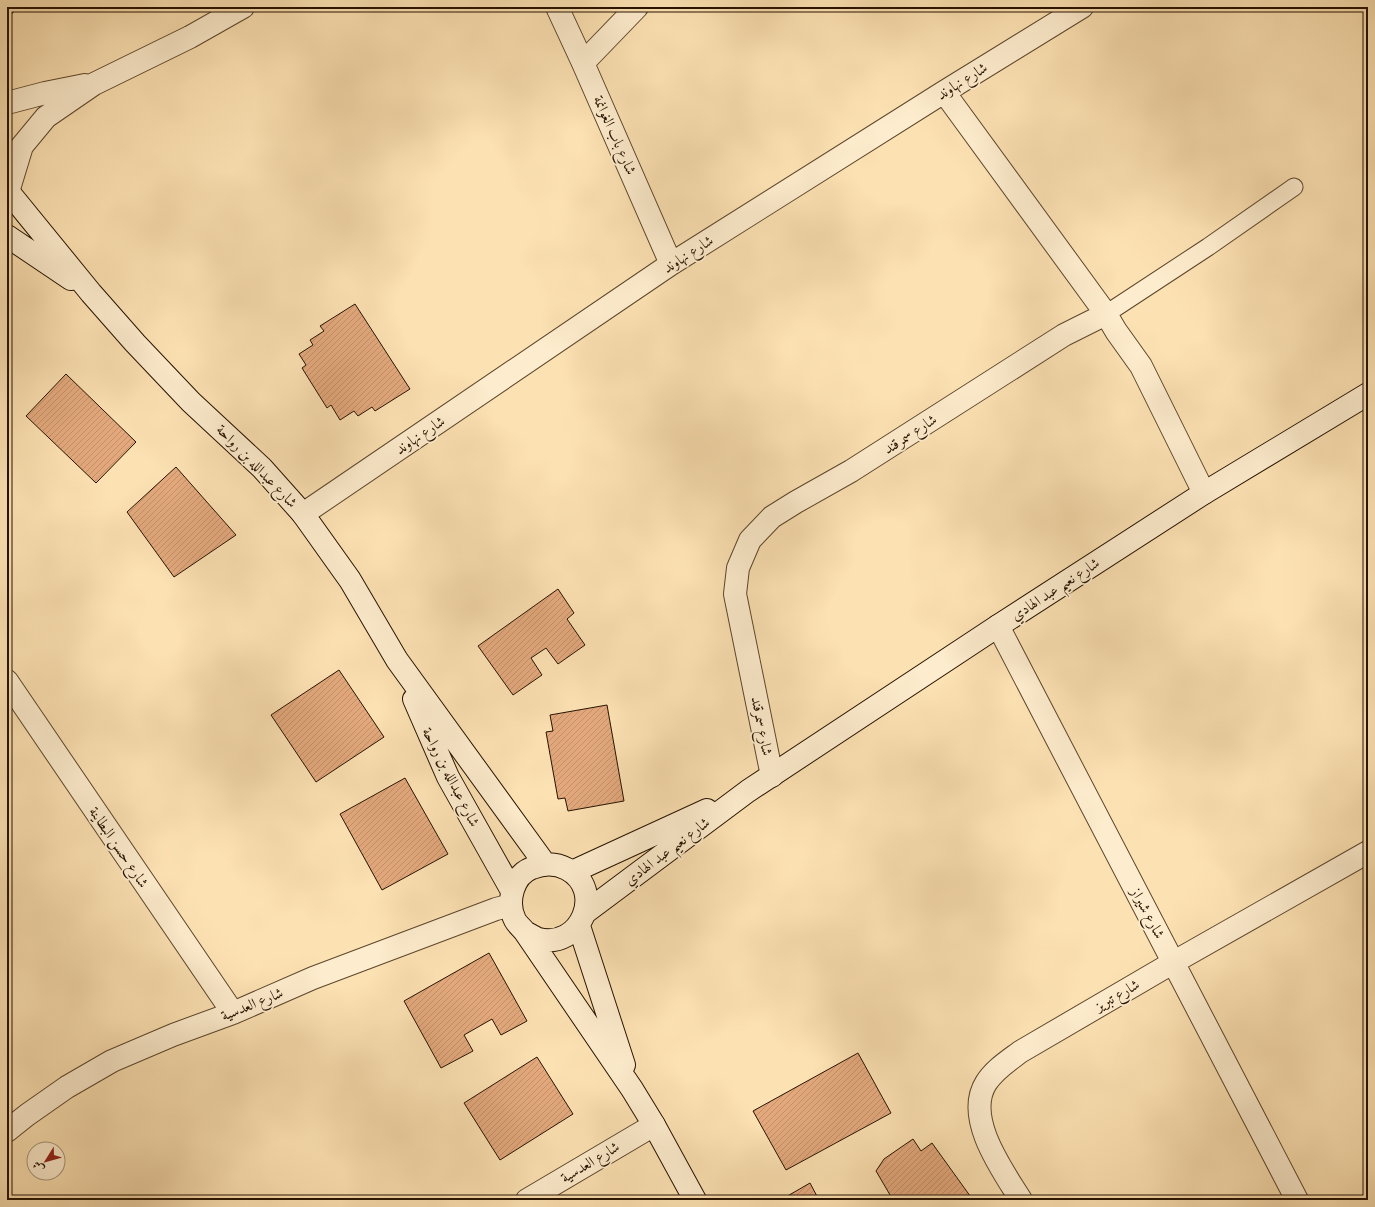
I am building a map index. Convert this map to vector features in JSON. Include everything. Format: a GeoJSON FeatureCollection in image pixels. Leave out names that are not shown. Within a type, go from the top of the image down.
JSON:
{"type":"FeatureCollection","features":[{"type":"Feature","properties":{"kind":"street"},"geometry":{"type":"LineString","coordinates":[[8,191],[22,146],[46,117],[94,84],[190,37],[242,7]]}},
{"type":"Feature","properties":{"kind":"street","name":"شارع باب الغوانمة"},"geometry":{"type":"LineString","coordinates":[[557,7],[671,264]]}},
{"type":"Feature","properties":{"kind":"street"},"geometry":{"type":"LineString","coordinates":[[583,63],[637,7]]}},
{"type":"Feature","properties":{"kind":"street","name":"شارع نهاوند"},"geometry":{"type":"LineString","coordinates":[[303,514],[671,264],[1082,7]]}},
{"type":"Feature","properties":{"kind":"street"},"geometry":{"type":"LineString","coordinates":[[7,103],[45,93],[94,84]]}},
{"type":"Feature","properties":{"kind":"street"},"geometry":{"type":"LineString","coordinates":[[944,92],[1106,314],[1141,366],[1204,493]]}},
{"type":"Feature","properties":{"kind":"street","name":"شارع عبدالله بن رواحة"},"geometry":{"type":"LineString","coordinates":[[8,191],[91,293],[135,343],[191,402],[262,468],[303,514],[350,580],[397,660],[545,864]]}},
{"type":"Feature","properties":{"kind":"street","name":"شارع عبدالله بن رواحة"},"geometry":{"type":"LineString","coordinates":[[7,236],[91,293]]}},
{"type":"Feature","properties":{"kind":"street","name":"شارع سمرقند"},"geometry":{"type":"LineString","coordinates":[[772,776],[735,594],[738,568],[750,540],[772,517],[851,471],[1064,335],[1106,314]]}},
{"type":"Feature","properties":{"kind":"street","name":"شارع نعيم عبد الهادي"},"geometry":{"type":"LineString","coordinates":[[582,919],[748,791],[998,626],[1204,493],[1368,394]]}},
{"type":"Feature","properties":{"kind":"street","name":"شارع شيراز"},"geometry":{"type":"LineString","coordinates":[[998,626],[1297,1200]]}},
{"type":"Feature","properties":{"kind":"street","name":"شارع عبدالله بن رواحة"},"geometry":{"type":"LineString","coordinates":[[397,660],[448,777],[511,898]]}},
{"type":"Feature","properties":{"kind":"street","name":"شارع حسن البطاينة"},"geometry":{"type":"LineString","coordinates":[[7,681],[233,1013]]}},
{"type":"Feature","properties":{"kind":"street","name":"شارع نعيم عبد الهادي"},"geometry":{"type":"LineString","coordinates":[[572,872],[748,791]]}},
{"type":"Feature","properties":{"kind":"street","name":"شارع تبريز"},"geometry":{"type":"LineString","coordinates":[[1021,1200],[1003,1172],[982,1130],[979,1101],[986,1083],[1000,1066],[1020,1052],[1174,962],[1368,852]]}},
{"type":"Feature","properties":{"kind":"street"},"geometry":{"type":"LineString","coordinates":[[632,1089],[582,919],[586,898],[582,883],[572,872],[559,865],[545,864],[531,868],[519,878],[511,898],[515,920],[525,932],[632,1089],[654,1125],[695,1200]]}},
{"type":"Feature","properties":{"kind":"street","name":"شارع العدسية"},"geometry":{"type":"LineString","coordinates":[[7,1131],[66,1087],[112,1061],[172,1035],[233,1013],[313,978],[496,909],[511,898]]}},
{"type":"Feature","properties":{"kind":"street"},"geometry":{"type":"LineString","coordinates":[[525,932],[538,939],[553,940],[567,936],[582,919]]}},
{"type":"Feature","properties":{"kind":"street","name":"شارع العدسية"},"geometry":{"type":"LineString","coordinates":[[527,1200],[654,1125]]}},
{"type":"Feature","properties":{"kind":"lane"},"geometry":{"type":"LineString","coordinates":[[1106,314],[1208,247],[1294,187]]}},
{"type":"Feature","properties":{"kind":"building"},"geometry":{"type":"Polygon","coordinates":[[[7,7],[19,7],[7,18],[7,7]]]}},
{"type":"Feature","properties":{"kind":"building"},"geometry":{"type":"Polygon","coordinates":[[[355,304],[410,389],[375,411],[372,407],[358,416],[354,411],[340,420],[331,405],[327,408],[302,368],[306,365],[299,354],[313,345],[310,340],[324,331],[320,326],[355,304]]]}},
{"type":"Feature","properties":{"kind":"building"},"geometry":{"type":"Polygon","coordinates":[[[66,374],[136,442],[96,483],[26,416],[66,374]]]}},
{"type":"Feature","properties":{"kind":"building"},"geometry":{"type":"Polygon","coordinates":[[[176,467],[236,535],[174,577],[127,512],[176,467]]]}},
{"type":"Feature","properties":{"kind":"building"},"geometry":{"type":"Polygon","coordinates":[[[558,589],[574,613],[567,619],[585,645],[558,664],[546,648],[531,658],[542,675],[513,695],[478,646],[558,589]]]}},
{"type":"Feature","properties":{"kind":"building"},"geometry":{"type":"Polygon","coordinates":[[[339,670],[384,737],[316,782],[271,715],[339,670]]]}},
{"type":"Feature","properties":{"kind":"building"},"geometry":{"type":"Polygon","coordinates":[[[607,705],[624,801],[568,811],[565,798],[558,799],[546,732],[553,731],[550,715],[607,705]]]}},
{"type":"Feature","properties":{"kind":"building"},"geometry":{"type":"Polygon","coordinates":[[[405,778],[448,854],[382,890],[340,814],[405,778]]]}},
{"type":"Feature","properties":{"kind":"building"},"geometry":{"type":"Polygon","coordinates":[[[489,953],[527,1021],[501,1035],[492,1019],[464,1035],[473,1051],[441,1068],[404,1001],[489,953]]]}},
{"type":"Feature","properties":{"kind":"building"},"geometry":{"type":"Polygon","coordinates":[[[858,1053],[891,1113],[786,1170],[753,1111],[858,1053]]]}},
{"type":"Feature","properties":{"kind":"building"},"geometry":{"type":"Polygon","coordinates":[[[537,1057],[573,1114],[500,1160],[464,1103],[537,1057]]]}},
{"type":"Feature","properties":{"kind":"building"},"geometry":{"type":"Polygon","coordinates":[[[913,1139],[921,1151],[932,1143],[973,1200],[893,1200],[876,1171],[884,1159],[913,1139]]]}},
{"type":"Feature","properties":{"kind":"building"},"geometry":{"type":"Polygon","coordinates":[[[810,1183],[819,1200],[785,1200],[784,1198],[810,1183]]]}}]}
